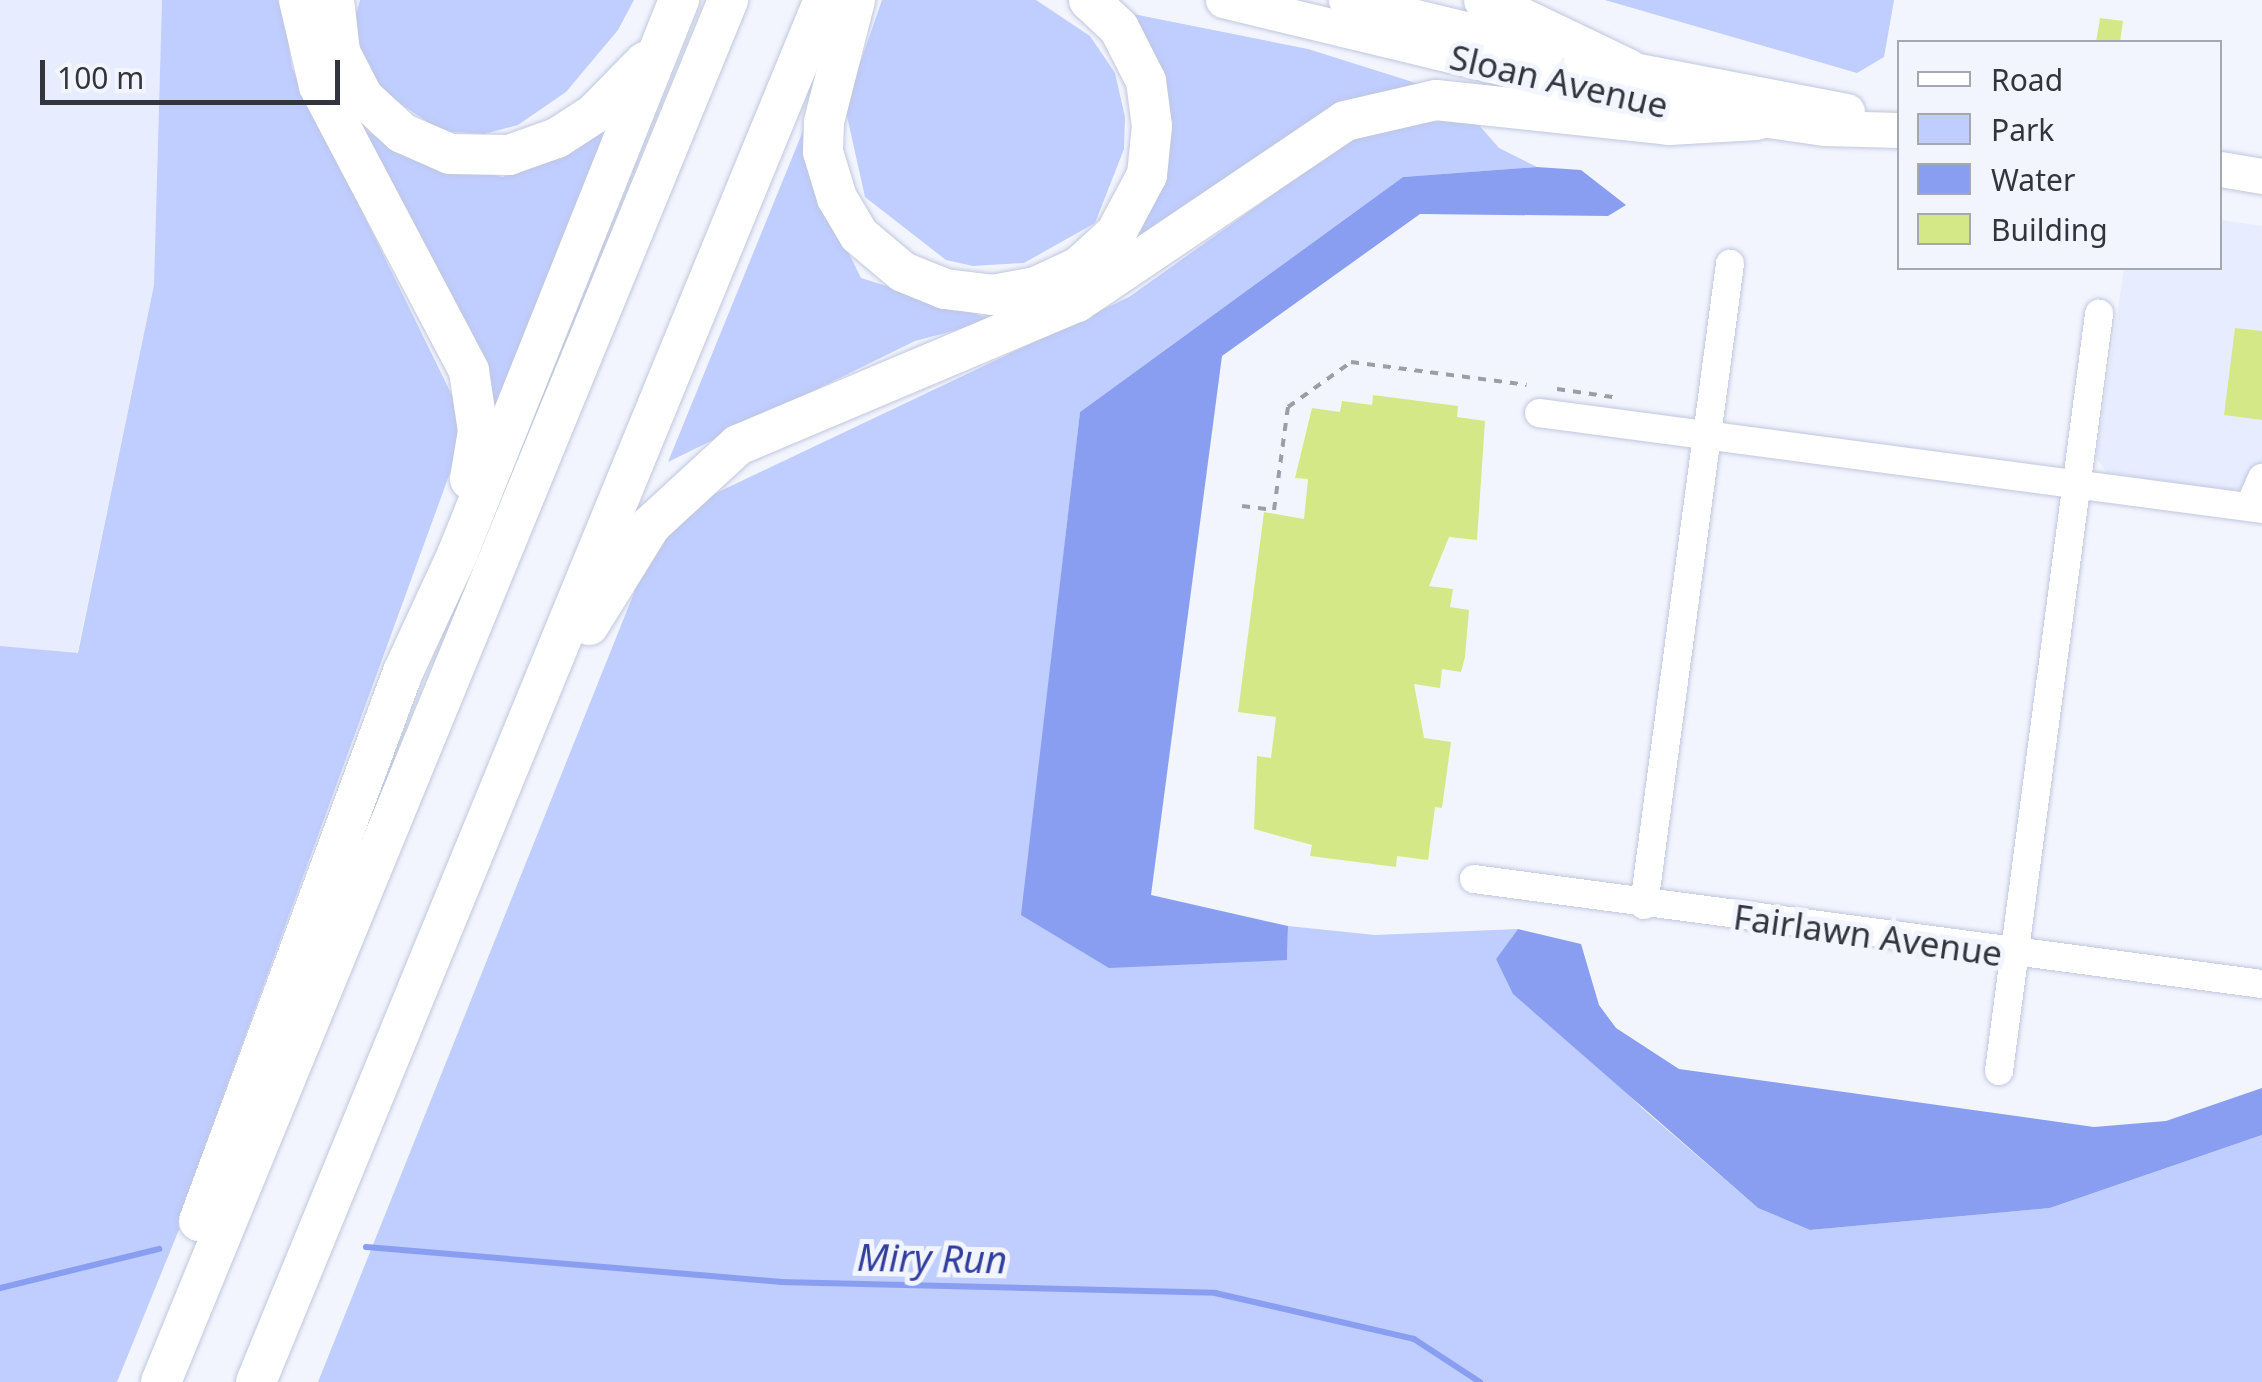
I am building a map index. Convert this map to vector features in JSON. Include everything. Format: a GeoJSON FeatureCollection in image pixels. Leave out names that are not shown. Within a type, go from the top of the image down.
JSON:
{"type":"FeatureCollection","features":[{"type":"Feature","properties":{"kind":"highway"},"geometry":{"type":"LineString","coordinates":[[149,1382],[168,1304],[423,624],[476,457],[476,400],[452,336],[319,86],[299,0]]}},
{"type":"Feature","properties":{"kind":"highway"},"geometry":{"type":"LineString","coordinates":[[334,0],[340,52],[363,98],[402,133],[462,155],[508,154],[558,138],[594,114],[658,48]]}},
{"type":"Feature","properties":{"kind":"highway"},"geometry":{"type":"LineString","coordinates":[[423,624],[464,538],[679,0]]}},
{"type":"Feature","properties":{"kind":"highway"},"geometry":{"type":"LineString","coordinates":[[161,1382],[728,0]]}},
{"type":"Feature","properties":{"kind":"highway"},"geometry":{"type":"LineString","coordinates":[[256,1382],[824,0]]}},
{"type":"Feature","properties":{"kind":"highway"},"geometry":{"type":"LineString","coordinates":[[855,0],[824,122],[826,166],[837,198],[860,235],[903,272],[945,289],[993,294],[1036,287],[1078,267],[1116,234],[1147,174],[1152,126],[1146,81],[1128,42],[1090,0]]}},
{"type":"Feature","properties":{"kind":"highway"},"geometry":{"type":"LineString","coordinates":[[1484,0],[1628,70]]}},
{"type":"Feature","properties":{"kind":"highway"},"geometry":{"type":"LineString","coordinates":[[549,669],[598,616],[652,526],[721,456],[775,425],[1077,302],[1346,121],[1436,100],[1669,125],[1757,120]]}},
{"type":"Feature","properties":{"kind":"main road","name":"Sloan Avenue"},"geometry":{"type":"LineString","coordinates":[[1223,0],[1612,96],[1757,120],[1897,127]]}},
{"type":"Feature","properties":{"kind":"main road","name":"Sloan Avenue"},"geometry":{"type":"LineString","coordinates":[[1346,0],[1628,70],[1897,126]]}},
{"type":"Feature","properties":{"kind":"main road"},"geometry":{"type":"LineString","coordinates":[[2222,169],[2262,176]]}},
{"type":"Feature","properties":{"kind":"street"},"geometry":{"type":"LineString","coordinates":[[1644,905],[1730,264]]}},
{"type":"Feature","properties":{"kind":"street"},"geometry":{"type":"LineString","coordinates":[[1999,1071],[2099,314]]}},
{"type":"Feature","properties":{"kind":"street"},"geometry":{"type":"LineString","coordinates":[[1538,413],[2256,508],[2262,478]]}},
{"type":"Feature","properties":{"kind":"street","name":"Fairlawn Avenue"},"geometry":{"type":"LineString","coordinates":[[1474,879],[1644,905],[2262,984]]}},
{"type":"Feature","properties":{"kind":"path"},"geometry":{"type":"LineString","coordinates":[[1242,506],[1274,510],[1288,407],[1352,362],[1526,385]]}},
{"type":"Feature","properties":{"kind":"shaded area"},"geometry":{"type":"Polygon","coordinates":[[[0,0],[162,0],[154,285],[77,654],[0,646],[0,0]]]}},
{"type":"Feature","properties":{"kind":"shaded area"},"geometry":{"type":"Polygon","coordinates":[[[2222,220],[2262,226],[2262,495],[2107,473],[2096,458],[2124,270],[2222,270],[2222,220]]]}},
{"type":"Feature","properties":{"kind":"green space"},"geometry":{"type":"Polygon","coordinates":[[[162,0],[282,0],[292,68],[467,426],[184,1204],[189,1205],[117,1382],[0,1382],[0,646],[78,653],[154,285],[162,0]]]}},
{"type":"Feature","properties":{"kind":"green space"},"geometry":{"type":"Polygon","coordinates":[[[360,0],[634,0],[618,30],[566,92],[518,125],[484,134],[441,131],[383,92],[362,55],[354,22],[360,0]]]}},
{"type":"Feature","properties":{"kind":"green space"},"geometry":{"type":"Polygon","coordinates":[[[882,0],[1036,0],[1090,36],[1115,73],[1125,117],[1124,149],[1095,223],[1024,263],[973,266],[946,260],[865,197],[845,107],[882,0]]]}},
{"type":"Feature","properties":{"kind":"green space"},"geometry":{"type":"Polygon","coordinates":[[[1605,0],[1894,0],[1884,57],[1857,73],[1605,0]]]}},
{"type":"Feature","properties":{"kind":"green space"},"geometry":{"type":"Polygon","coordinates":[[[1128,13],[1308,49],[1435,89],[1129,246],[1162,154],[1128,13]]]}},
{"type":"Feature","properties":{"kind":"green space"},"geometry":{"type":"Polygon","coordinates":[[[1471,116],[1499,148],[1537,167],[1403,177],[1080,412],[1022,915],[1287,959],[1288,926],[1375,935],[1518,929],[1496,959],[1642,1108],[1758,1208],[1810,1230],[2050,1208],[2262,1135],[2262,1382],[318,1382],[646,563],[691,505],[1129,297],[1358,134],[1471,116]]]}},
{"type":"Feature","properties":{"kind":"green space"},"geometry":{"type":"Polygon","coordinates":[[[354,123],[400,152],[503,177],[613,123],[497,422],[354,123]]]}},
{"type":"Feature","properties":{"kind":"green space"},"geometry":{"type":"Polygon","coordinates":[[[805,126],[814,182],[861,278],[995,320],[915,341],[668,462],[805,126]]]}},
{"type":"Feature","properties":{"kind":"water"},"geometry":{"type":"Polygon","coordinates":[[[1537,167],[1581,170],[1626,205],[1608,216],[1420,214],[1222,356],[1151,895],[1288,926],[1287,960],[1109,968],[1021,915],[1080,412],[1403,177],[1537,167]]]}},
{"type":"Feature","properties":{"kind":"water"},"geometry":{"type":"Polygon","coordinates":[[[1518,929],[1581,944],[1599,1005],[1616,1028],[1679,1069],[2094,1127],[2166,1121],[2262,1088],[2262,1135],[2050,1208],[1810,1230],[1758,1208],[1513,994],[1496,959],[1518,929]]]}},
{"type":"Feature","properties":{"kind":"building"},"geometry":{"type":"Polygon","coordinates":[[[2100,18],[2123,21],[2120,40],[2096,40],[2100,18]]]}},
{"type":"Feature","properties":{"kind":"building"},"geometry":{"type":"Polygon","coordinates":[[[2235,328],[2262,331],[2262,420],[2224,415],[2235,328]]]}},
{"type":"Feature","properties":{"kind":"building"},"geometry":{"type":"Polygon","coordinates":[[[1373,395],[1458,406],[1457,417],[1485,421],[1477,540],[1449,537],[1429,586],[1453,589],[1450,607],[1469,610],[1461,672],[1442,669],[1440,688],[1414,684],[1424,738],[1451,742],[1442,808],[1435,807],[1428,860],[1397,856],[1396,867],[1310,856],[1312,845],[1254,829],[1257,756],[1271,758],[1276,717],[1238,712],[1264,512],[1304,519],[1308,479],[1295,478],[1312,408],[1340,412],[1342,401],[1372,405],[1373,395]]]}},
{"type":"Feature","properties":{"kind":"waterway","name":"Miry Run"},"geometry":{"type":"LineString","coordinates":[[366,1247],[780,1282],[1215,1293],[1414,1339],[1480,1382]]}},
{"type":"Feature","properties":{"kind":"waterway","name":"Miry Run"},"geometry":{"type":"LineString","coordinates":[[0,1288],[159,1249]]}}]}
